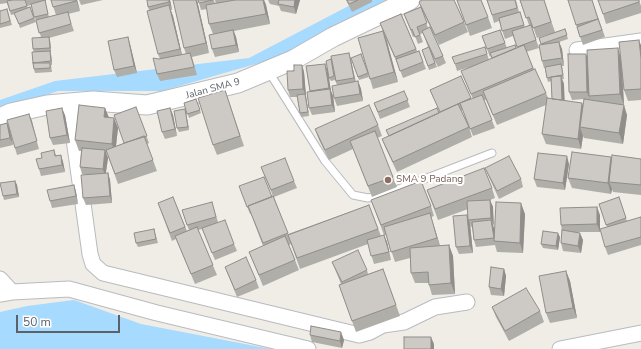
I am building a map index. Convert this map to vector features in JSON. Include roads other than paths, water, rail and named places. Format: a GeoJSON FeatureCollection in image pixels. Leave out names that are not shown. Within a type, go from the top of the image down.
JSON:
{"type":"FeatureCollection","features":[{"type":"Feature","properties":{"kind":"street","name":"Jalan SMA 9"},"geometry":{"type":"LineString","coordinates":[[0,118],[11,113],[47,105],[69,103],[92,101],[148,105],[238,84],[293,60],[333,37],[410,0]]}},
{"type":"Feature","properties":{"kind":"street"},"geometry":{"type":"LineString","coordinates":[[577,50],[641,41]]}},
{"type":"Feature","properties":{"kind":"street"},"geometry":{"type":"LineString","coordinates":[[69,103],[90,254],[94,264],[103,273],[359,335],[370,332],[382,325],[404,322],[435,307],[467,302]]}},
{"type":"Feature","properties":{"kind":"street"},"geometry":{"type":"LineString","coordinates":[[0,279],[6,293],[69,289],[157,313],[308,349]]}},
{"type":"Feature","properties":{"kind":"street"},"geometry":{"type":"LineString","coordinates":[[560,349],[641,333]]}},
{"type":"Feature","properties":{"kind":"lane"},"geometry":{"type":"LineString","coordinates":[[269,71],[325,161],[353,195],[368,198],[383,195],[492,153]]}},
{"type":"Feature","properties":{"kind":"water"},"geometry":{"type":"Polygon","coordinates":[[[360,0],[391,0],[280,57],[162,91],[58,91],[0,111],[0,100],[55,81],[249,58],[360,0]]]}},
{"type":"Feature","properties":{"kind":"water"},"geometry":{"type":"Polygon","coordinates":[[[74,300],[141,324],[271,349],[0,349],[0,312],[27,306],[74,300]]]}},
{"type":"Feature","properties":{"kind":"place","name":"SMA 9 Padang"},"geometry":{"type":"Point","coordinates":[388,180]}}]}
